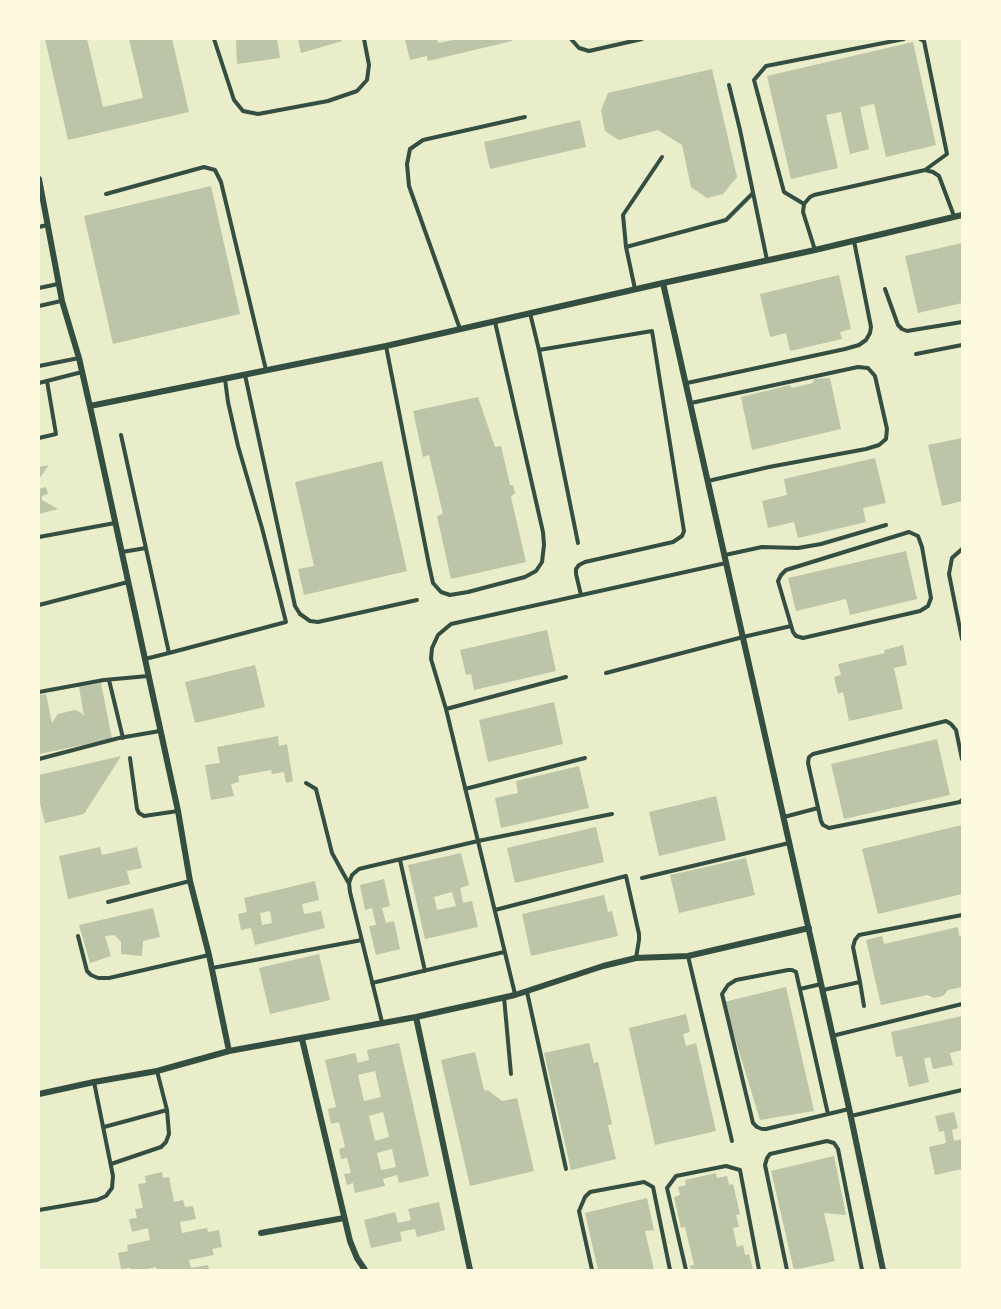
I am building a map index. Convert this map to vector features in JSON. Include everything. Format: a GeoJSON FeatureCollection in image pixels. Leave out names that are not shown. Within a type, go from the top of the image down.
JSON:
{"type":"FeatureCollection","features":[{"type":"Feature","properties":{"kind":"street"},"geometry":{"type":"LineString","coordinates":[[39,179],[62,301],[90,406],[178,811],[190,881],[229,1052]]}},
{"type":"Feature","properties":{"kind":"street"},"geometry":{"type":"LineString","coordinates":[[90,406],[386,346],[958,216]]}},
{"type":"Feature","properties":{"kind":"street"},"geometry":{"type":"LineString","coordinates":[[663,283],[692,403],[724,555],[851,1116],[883,1270]]}},
{"type":"Feature","properties":{"kind":"street"},"geometry":{"type":"LineString","coordinates":[[39,1094],[157,1071],[229,1052],[504,998],[603,966],[636,958],[688,956],[809,928]]}},
{"type":"Feature","properties":{"kind":"street"},"geometry":{"type":"LineString","coordinates":[[416,1017],[470,1270]]}},
{"type":"Feature","properties":{"kind":"street"},"geometry":{"type":"LineString","coordinates":[[302,1039],[350,1241],[365,1270]]}},
{"type":"Feature","properties":{"kind":"street"},"geometry":{"type":"LineString","coordinates":[[261,1233],[344,1218]]}},
{"type":"Feature","properties":{"kind":"lane"},"geometry":{"type":"LineString","coordinates":[[214,39],[234,100],[243,111],[258,114],[328,101],[357,91],[367,80],[369,65],[364,39]]}},
{"type":"Feature","properties":{"kind":"lane"},"geometry":{"type":"LineString","coordinates":[[571,39],[579,48],[589,51],[642,39]]}},
{"type":"Feature","properties":{"kind":"lane"},"geometry":{"type":"LineString","coordinates":[[804,204],[784,192],[754,80],[766,66],[904,39]]}},
{"type":"Feature","properties":{"kind":"lane"},"geometry":{"type":"LineString","coordinates":[[815,250],[803,212],[804,204],[810,197],[925,170],[947,154],[924,41],[920,39]]}},
{"type":"Feature","properties":{"kind":"lane"},"geometry":{"type":"LineString","coordinates":[[729,85],[767,261]]}},
{"type":"Feature","properties":{"kind":"lane"},"geometry":{"type":"LineString","coordinates":[[460,329],[409,186],[407,164],[410,149],[423,140],[525,117]]}},
{"type":"Feature","properties":{"kind":"lane"},"geometry":{"type":"LineString","coordinates":[[635,289],[626,247],[623,215],[662,157]]}},
{"type":"Feature","properties":{"kind":"lane"},"geometry":{"type":"LineString","coordinates":[[106,194],[204,167],[215,170],[221,182],[266,371]]}},
{"type":"Feature","properties":{"kind":"lane"},"geometry":{"type":"LineString","coordinates":[[925,170],[939,176],[958,216]]}},
{"type":"Feature","properties":{"kind":"lane"},"geometry":{"type":"LineString","coordinates":[[626,247],[726,220],[753,193]]}},
{"type":"Feature","properties":{"kind":"lane"},"geometry":{"type":"LineString","coordinates":[[39,227],[48,225]]}},
{"type":"Feature","properties":{"kind":"lane"},"geometry":{"type":"LineString","coordinates":[[687,383],[845,349],[859,345],[866,340],[871,327],[854,241]]}},
{"type":"Feature","properties":{"kind":"lane"},"geometry":{"type":"LineString","coordinates":[[39,288],[59,284]]}},
{"type":"Feature","properties":{"kind":"lane"},"geometry":{"type":"LineString","coordinates":[[885,289],[898,325],[902,329],[907,331],[962,322]]}},
{"type":"Feature","properties":{"kind":"lane"},"geometry":{"type":"LineString","coordinates":[[39,306],[62,301]]}},
{"type":"Feature","properties":{"kind":"lane"},"geometry":{"type":"LineString","coordinates":[[530,313],[578,543]]}},
{"type":"Feature","properties":{"kind":"lane"},"geometry":{"type":"LineString","coordinates":[[386,346],[434,583],[441,592],[450,595],[468,592],[536,572],[542,562],[544,545],[543,532],[495,321]]}},
{"type":"Feature","properties":{"kind":"lane"},"geometry":{"type":"LineString","coordinates":[[539,350],[652,331],[684,531],[682,536],[673,542],[579,565],[576,574],[581,595]]}},
{"type":"Feature","properties":{"kind":"lane"},"geometry":{"type":"LineString","coordinates":[[916,354],[962,345]]}},
{"type":"Feature","properties":{"kind":"lane"},"geometry":{"type":"LineString","coordinates":[[39,366],[79,358]]}},
{"type":"Feature","properties":{"kind":"lane"},"geometry":{"type":"LineString","coordinates":[[692,403],[858,367],[868,369],[875,376],[888,429],[886,439],[879,445],[866,449],[708,481]]}},
{"type":"Feature","properties":{"kind":"lane"},"geometry":{"type":"LineString","coordinates":[[39,383],[82,372]]}},
{"type":"Feature","properties":{"kind":"lane"},"geometry":{"type":"LineString","coordinates":[[244,375],[295,606],[300,614],[310,621],[318,622],[417,600]]}},
{"type":"Feature","properties":{"kind":"lane"},"geometry":{"type":"LineString","coordinates":[[145,658],[286,622],[238,446],[225,379]]}},
{"type":"Feature","properties":{"kind":"lane"},"geometry":{"type":"LineString","coordinates":[[39,438],[56,434],[46,381]]}},
{"type":"Feature","properties":{"kind":"lane"},"geometry":{"type":"LineString","coordinates":[[121,435],[169,653]]}},
{"type":"Feature","properties":{"kind":"lane"},"geometry":{"type":"LineString","coordinates":[[39,537],[115,523]]}},
{"type":"Feature","properties":{"kind":"lane"},"geometry":{"type":"LineString","coordinates":[[724,555],[762,547],[798,548],[821,544],[886,525]]}},
{"type":"Feature","properties":{"kind":"lane"},"geometry":{"type":"LineString","coordinates":[[909,532],[918,536],[931,598],[928,606],[920,611],[803,638],[796,636],[792,626],[778,581],[786,570],[909,532]]}},
{"type":"Feature","properties":{"kind":"lane"},"geometry":{"type":"LineString","coordinates":[[122,552],[146,548]]}},
{"type":"Feature","properties":{"kind":"lane"},"geometry":{"type":"LineString","coordinates":[[962,549],[952,558],[949,574],[962,639]]}},
{"type":"Feature","properties":{"kind":"lane"},"geometry":{"type":"LineString","coordinates":[[515,995],[446,709],[431,659],[432,648],[438,635],[451,624],[726,563]]}},
{"type":"Feature","properties":{"kind":"lane"},"geometry":{"type":"LineString","coordinates":[[39,605],[128,582]]}},
{"type":"Feature","properties":{"kind":"lane"},"geometry":{"type":"LineString","coordinates":[[606,673],[792,626]]}},
{"type":"Feature","properties":{"kind":"lane"},"geometry":{"type":"LineString","coordinates":[[39,692],[149,676]]}},
{"type":"Feature","properties":{"kind":"lane"},"geometry":{"type":"LineString","coordinates":[[446,709],[566,677]]}},
{"type":"Feature","properties":{"kind":"lane"},"geometry":{"type":"LineString","coordinates":[[110,680],[123,738]]}},
{"type":"Feature","properties":{"kind":"lane"},"geometry":{"type":"LineString","coordinates":[[962,759],[956,730],[946,721],[813,754],[809,757],[808,763],[820,821],[829,828],[962,800]]}},
{"type":"Feature","properties":{"kind":"lane"},"geometry":{"type":"LineString","coordinates":[[39,759],[160,731]]}},
{"type":"Feature","properties":{"kind":"lane"},"geometry":{"type":"LineString","coordinates":[[130,758],[139,813],[144,816],[178,811]]}},
{"type":"Feature","properties":{"kind":"lane"},"geometry":{"type":"LineString","coordinates":[[465,789],[585,758]]}},
{"type":"Feature","properties":{"kind":"lane"},"geometry":{"type":"LineString","coordinates":[[306,783],[316,789],[332,853],[349,883],[382,1022]]}},
{"type":"Feature","properties":{"kind":"lane"},"geometry":{"type":"LineString","coordinates":[[783,817],[818,808]]}},
{"type":"Feature","properties":{"kind":"lane"},"geometry":{"type":"LineString","coordinates":[[349,883],[352,875],[359,869],[478,841],[612,814]]}},
{"type":"Feature","properties":{"kind":"lane"},"geometry":{"type":"LineString","coordinates":[[642,878],[789,843]]}},
{"type":"Feature","properties":{"kind":"lane"},"geometry":{"type":"LineString","coordinates":[[400,860],[425,971]]}},
{"type":"Feature","properties":{"kind":"lane"},"geometry":{"type":"LineString","coordinates":[[495,910],[626,876],[639,940],[636,958]]}},
{"type":"Feature","properties":{"kind":"lane"},"geometry":{"type":"LineString","coordinates":[[108,902],[190,881]]}},
{"type":"Feature","properties":{"kind":"lane"},"geometry":{"type":"LineString","coordinates":[[864,1006],[853,947],[859,935],[962,915]]}},
{"type":"Feature","properties":{"kind":"lane"},"geometry":{"type":"LineString","coordinates":[[78,936],[87,972],[98,978],[109,978],[208,956]]}},
{"type":"Feature","properties":{"kind":"lane"},"geometry":{"type":"LineString","coordinates":[[211,968],[362,940]]}},
{"type":"Feature","properties":{"kind":"lane"},"geometry":{"type":"LineString","coordinates":[[372,982],[504,952]]}},
{"type":"Feature","properties":{"kind":"lane"},"geometry":{"type":"LineString","coordinates":[[688,956],[732,1141]]}},
{"type":"Feature","properties":{"kind":"lane"},"geometry":{"type":"LineString","coordinates":[[828,1114],[796,972],[788,970],[736,980],[728,985],[722,994],[753,1123],[757,1127],[766,1129],[828,1114],[849,1108]]}},
{"type":"Feature","properties":{"kind":"lane"},"geometry":{"type":"LineString","coordinates":[[800,989],[860,982]]}},
{"type":"Feature","properties":{"kind":"lane"},"geometry":{"type":"LineString","coordinates":[[527,992],[566,1169]]}},
{"type":"Feature","properties":{"kind":"lane"},"geometry":{"type":"LineString","coordinates":[[504,998],[511,1074]]}},
{"type":"Feature","properties":{"kind":"lane"},"geometry":{"type":"LineString","coordinates":[[832,1036],[962,1004]]}},
{"type":"Feature","properties":{"kind":"lane"},"geometry":{"type":"LineString","coordinates":[[111,1164],[161,1147],[166,1142],[169,1134],[167,1110],[157,1071]]}},
{"type":"Feature","properties":{"kind":"lane"},"geometry":{"type":"LineString","coordinates":[[39,1210],[97,1200],[106,1196],[112,1188],[111,1164],[94,1082]]}},
{"type":"Feature","properties":{"kind":"lane"},"geometry":{"type":"LineString","coordinates":[[851,1116],[962,1090]]}},
{"type":"Feature","properties":{"kind":"lane"},"geometry":{"type":"LineString","coordinates":[[104,1127],[167,1110]]}},
{"type":"Feature","properties":{"kind":"lane"},"geometry":{"type":"LineString","coordinates":[[787,1270],[765,1165],[766,1158],[770,1154],[827,1142],[834,1143],[838,1149],[862,1270]]}},
{"type":"Feature","properties":{"kind":"lane"},"geometry":{"type":"LineString","coordinates":[[686,1270],[667,1188],[676,1176],[726,1166],[740,1170],[759,1270]]}},
{"type":"Feature","properties":{"kind":"lane"},"geometry":{"type":"LineString","coordinates":[[592,1270],[579,1212],[585,1197],[590,1192],[644,1182],[653,1187],[670,1270]]}},
{"type":"Feature","properties":{"kind":"building"},"geometry":{"type":"Polygon","coordinates":[[[45,39],[87,39],[103,107],[143,98],[129,39],[172,39],[189,112],[68,140],[45,39]]]}},
{"type":"Feature","properties":{"kind":"building"},"geometry":{"type":"Polygon","coordinates":[[[236,39],[277,39],[280,58],[237,64],[236,39]]]}},
{"type":"Feature","properties":{"kind":"building"},"geometry":{"type":"Polygon","coordinates":[[[298,39],[341,39],[342,41],[301,53],[298,39]]]}},
{"type":"Feature","properties":{"kind":"building"},"geometry":{"type":"Polygon","coordinates":[[[405,39],[437,39],[438,43],[458,39],[512,39],[512,41],[428,61],[427,56],[410,60],[405,39]]]}},
{"type":"Feature","properties":{"kind":"building"},"geometry":{"type":"Polygon","coordinates":[[[913,42],[936,145],[886,157],[874,104],[860,107],[869,149],[850,154],[841,112],[826,115],[838,168],[791,179],[767,76],[913,42]]]}},
{"type":"Feature","properties":{"kind":"building"},"geometry":{"type":"Polygon","coordinates":[[[712,69],[737,177],[723,194],[707,198],[691,187],[682,145],[658,130],[619,140],[605,131],[601,110],[608,93],[712,69]]]}},
{"type":"Feature","properties":{"kind":"building"},"geometry":{"type":"Polygon","coordinates":[[[580,120],[586,147],[490,169],[484,142],[580,120]]]}},
{"type":"Feature","properties":{"kind":"building"},"geometry":{"type":"Polygon","coordinates":[[[211,186],[240,314],[113,344],[84,216],[211,186]]]}},
{"type":"Feature","properties":{"kind":"building"},"geometry":{"type":"Polygon","coordinates":[[[962,243],[962,303],[918,313],[905,256],[962,243]]]}},
{"type":"Feature","properties":{"kind":"building"},"geometry":{"type":"Polygon","coordinates":[[[839,275],[851,329],[840,332],[842,339],[790,351],[786,333],[770,337],[760,294],[839,275]]]}},
{"type":"Feature","properties":{"kind":"building"},"geometry":{"type":"Polygon","coordinates":[[[830,378],[841,429],[752,450],[741,397],[790,385],[792,388],[813,383],[814,379],[830,378]]]}},
{"type":"Feature","properties":{"kind":"building"},"geometry":{"type":"Polygon","coordinates":[[[478,397],[495,447],[501,446],[510,485],[513,485],[515,493],[511,497],[526,562],[451,579],[437,516],[443,514],[429,455],[423,457],[413,411],[478,397]]]}},
{"type":"Feature","properties":{"kind":"building"},"geometry":{"type":"Polygon","coordinates":[[[962,438],[962,501],[942,506],[928,445],[962,438]]]}},
{"type":"Feature","properties":{"kind":"building"},"geometry":{"type":"Polygon","coordinates":[[[875,458],[886,503],[863,508],[866,522],[798,538],[794,522],[768,528],[762,501],[787,495],[784,479],[875,458]]]}},
{"type":"Feature","properties":{"kind":"building"},"geometry":{"type":"Polygon","coordinates":[[[382,461],[407,571],[304,595],[298,569],[314,566],[295,482],[382,461]]]}},
{"type":"Feature","properties":{"kind":"building"},"geometry":{"type":"Polygon","coordinates":[[[49,465],[39,479],[39,467],[49,465]]]}},
{"type":"Feature","properties":{"kind":"building"},"geometry":{"type":"Polygon","coordinates":[[[46,487],[48,494],[42,496],[42,500],[58,509],[39,514],[39,489],[46,487]]]}},
{"type":"Feature","properties":{"kind":"building"},"geometry":{"type":"Polygon","coordinates":[[[906,551],[917,599],[850,615],[846,599],[796,611],[788,578],[906,551]]]}},
{"type":"Feature","properties":{"kind":"building"},"geometry":{"type":"Polygon","coordinates":[[[547,630],[556,671],[474,690],[471,674],[466,675],[460,650],[547,630]]]}},
{"type":"Feature","properties":{"kind":"building"},"geometry":{"type":"Polygon","coordinates":[[[903,645],[907,665],[894,668],[903,709],[849,721],[843,692],[838,694],[834,677],[841,675],[838,664],[885,653],[884,650],[903,645]]]}},
{"type":"Feature","properties":{"kind":"building"},"geometry":{"type":"Polygon","coordinates":[[[255,665],[265,707],[195,723],[185,682],[255,665]]]}},
{"type":"Feature","properties":{"kind":"building"},"geometry":{"type":"Polygon","coordinates":[[[101,683],[112,739],[39,754],[39,695],[46,694],[52,723],[58,714],[75,710],[84,716],[79,687],[101,683]]]}},
{"type":"Feature","properties":{"kind":"building"},"geometry":{"type":"Polygon","coordinates":[[[554,702],[563,744],[488,762],[479,720],[554,702]]]}},
{"type":"Feature","properties":{"kind":"building"},"geometry":{"type":"Polygon","coordinates":[[[278,736],[279,746],[287,744],[293,781],[286,783],[284,772],[272,774],[271,770],[238,776],[239,782],[231,784],[234,796],[211,800],[205,765],[220,763],[217,747],[278,736]]]}},
{"type":"Feature","properties":{"kind":"building"},"geometry":{"type":"Polygon","coordinates":[[[937,739],[950,795],[844,819],[831,764],[937,739]]]}},
{"type":"Feature","properties":{"kind":"building"},"geometry":{"type":"Polygon","coordinates":[[[121,756],[84,814],[45,823],[39,799],[39,775],[121,756]]]}},
{"type":"Feature","properties":{"kind":"building"},"geometry":{"type":"Polygon","coordinates":[[[579,766],[589,808],[501,828],[495,798],[518,793],[516,781],[579,766]]]}},
{"type":"Feature","properties":{"kind":"building"},"geometry":{"type":"Polygon","coordinates":[[[716,796],[726,840],[659,856],[649,812],[716,796]]]}},
{"type":"Feature","properties":{"kind":"building"},"geometry":{"type":"Polygon","coordinates":[[[962,825],[962,894],[878,914],[862,849],[962,825]]]}},
{"type":"Feature","properties":{"kind":"building"},"geometry":{"type":"Polygon","coordinates":[[[596,827],[604,862],[515,883],[507,848],[596,827]]]}},
{"type":"Feature","properties":{"kind":"building"},"geometry":{"type":"Polygon","coordinates":[[[100,847],[102,855],[137,847],[142,868],[127,871],[130,884],[68,899],[59,856],[100,847]]]}},
{"type":"Feature","properties":{"kind":"building"},"geometry":{"type":"Polygon","coordinates":[[[461,853],[469,885],[460,888],[463,903],[472,901],[478,927],[425,939],[408,865],[461,853]],[[452,892],[434,897],[437,910],[456,906],[452,892]]]}},
{"type":"Feature","properties":{"kind":"building"},"geometry":{"type":"Polygon","coordinates":[[[746,858],[755,895],[679,913],[670,875],[746,858]]]}},
{"type":"Feature","properties":{"kind":"building"},"geometry":{"type":"Polygon","coordinates":[[[384,879],[390,906],[382,908],[386,923],[394,921],[400,949],[376,955],[369,926],[376,925],[372,908],[365,910],[360,885],[384,879]]]}},
{"type":"Feature","properties":{"kind":"building"},"geometry":{"type":"Polygon","coordinates":[[[315,881],[319,900],[302,904],[304,914],[321,911],[325,928],[255,945],[251,928],[241,930],[238,914],[247,912],[244,898],[315,881]],[[270,911],[260,913],[262,925],[272,923],[270,911]]]}},
{"type":"Feature","properties":{"kind":"building"},"geometry":{"type":"Polygon","coordinates":[[[604,895],[608,912],[612,911],[618,936],[531,956],[522,914],[604,895]]]}},
{"type":"Feature","properties":{"kind":"building"},"geometry":{"type":"Polygon","coordinates":[[[153,908],[160,937],[143,941],[142,956],[121,954],[121,942],[115,935],[105,936],[111,956],[90,963],[79,925],[153,908]]]}},
{"type":"Feature","properties":{"kind":"building"},"geometry":{"type":"Polygon","coordinates":[[[958,927],[959,936],[962,936],[962,987],[948,990],[939,997],[934,998],[927,995],[881,1005],[866,940],[882,936],[884,944],[958,927]]]}},
{"type":"Feature","properties":{"kind":"building"},"geometry":{"type":"Polygon","coordinates":[[[319,954],[330,1000],[270,1014],[259,968],[319,954]]]}},
{"type":"Feature","properties":{"kind":"building"},"geometry":{"type":"Polygon","coordinates":[[[786,987],[814,1111],[760,1120],[724,1002],[786,987]]]}},
{"type":"Feature","properties":{"kind":"building"},"geometry":{"type":"Polygon","coordinates":[[[686,1014],[690,1032],[683,1034],[686,1046],[696,1043],[716,1131],[655,1145],[629,1028],[686,1014]]]}},
{"type":"Feature","properties":{"kind":"building"},"geometry":{"type":"Polygon","coordinates":[[[962,1016],[962,1050],[950,1053],[953,1065],[933,1069],[930,1057],[924,1059],[929,1082],[909,1087],[902,1056],[896,1057],[891,1032],[962,1016]]]}},
{"type":"Feature","properties":{"kind":"building"},"geometry":{"type":"Polygon","coordinates":[[[399,1043],[429,1176],[399,1183],[397,1175],[383,1179],[385,1186],[355,1193],[353,1183],[347,1185],[344,1174],[351,1173],[347,1158],[341,1159],[339,1149],[345,1147],[339,1122],[331,1124],[328,1109],[336,1107],[325,1060],[355,1053],[358,1063],[369,1060],[367,1050],[399,1043]],[[375,1071],[358,1075],[364,1101],[381,1097],[375,1071]],[[383,1112],[369,1116],[375,1141],[389,1137],[383,1112]],[[392,1149],[377,1153],[381,1170],[396,1167],[392,1149]]]}},
{"type":"Feature","properties":{"kind":"building"},"geometry":{"type":"Polygon","coordinates":[[[589,1043],[594,1063],[598,1062],[612,1124],[608,1125],[616,1159],[571,1170],[544,1053],[589,1043]]]}},
{"type":"Feature","properties":{"kind":"building"},"geometry":{"type":"Polygon","coordinates":[[[475,1052],[484,1090],[502,1101],[517,1098],[534,1171],[470,1186],[441,1060],[475,1052]]]}},
{"type":"Feature","properties":{"kind":"building"},"geometry":{"type":"Polygon","coordinates":[[[954,1112],[958,1128],[952,1130],[954,1141],[962,1139],[962,1169],[935,1175],[929,1147],[946,1143],[944,1131],[939,1132],[935,1116],[954,1112]]]}},
{"type":"Feature","properties":{"kind":"building"},"geometry":{"type":"Polygon","coordinates":[[[834,1156],[846,1215],[824,1213],[835,1261],[794,1270],[771,1171],[834,1156]]]}},
{"type":"Feature","properties":{"kind":"building"},"geometry":{"type":"Polygon","coordinates":[[[162,1172],[163,1178],[169,1177],[174,1202],[183,1200],[185,1207],[193,1206],[196,1219],[180,1222],[182,1233],[207,1228],[208,1232],[219,1230],[222,1247],[212,1249],[214,1255],[189,1260],[191,1268],[208,1265],[209,1270],[157,1270],[156,1267],[143,1270],[121,1269],[118,1253],[128,1251],[127,1245],[150,1240],[148,1228],[132,1232],[129,1219],[137,1218],[135,1209],[143,1208],[138,1184],[146,1183],[145,1176],[162,1172]]]}},
{"type":"Feature","properties":{"kind":"building"},"geometry":{"type":"Polygon","coordinates":[[[716,1173],[717,1178],[727,1176],[729,1185],[733,1184],[740,1214],[736,1215],[739,1227],[733,1228],[737,1247],[743,1245],[745,1255],[749,1254],[753,1270],[691,1270],[690,1266],[694,1265],[685,1227],[681,1228],[674,1197],[680,1195],[678,1187],[686,1185],[685,1180],[716,1173]]]}},
{"type":"Feature","properties":{"kind":"building"},"geometry":{"type":"Polygon","coordinates":[[[647,1198],[654,1230],[645,1231],[654,1270],[598,1270],[585,1213],[647,1198]]]}},
{"type":"Feature","properties":{"kind":"building"},"geometry":{"type":"Polygon","coordinates":[[[439,1202],[445,1230],[417,1237],[415,1229],[400,1232],[402,1241],[371,1248],[364,1220],[395,1212],[398,1223],[411,1220],[408,1209],[439,1202]]]}}]}
